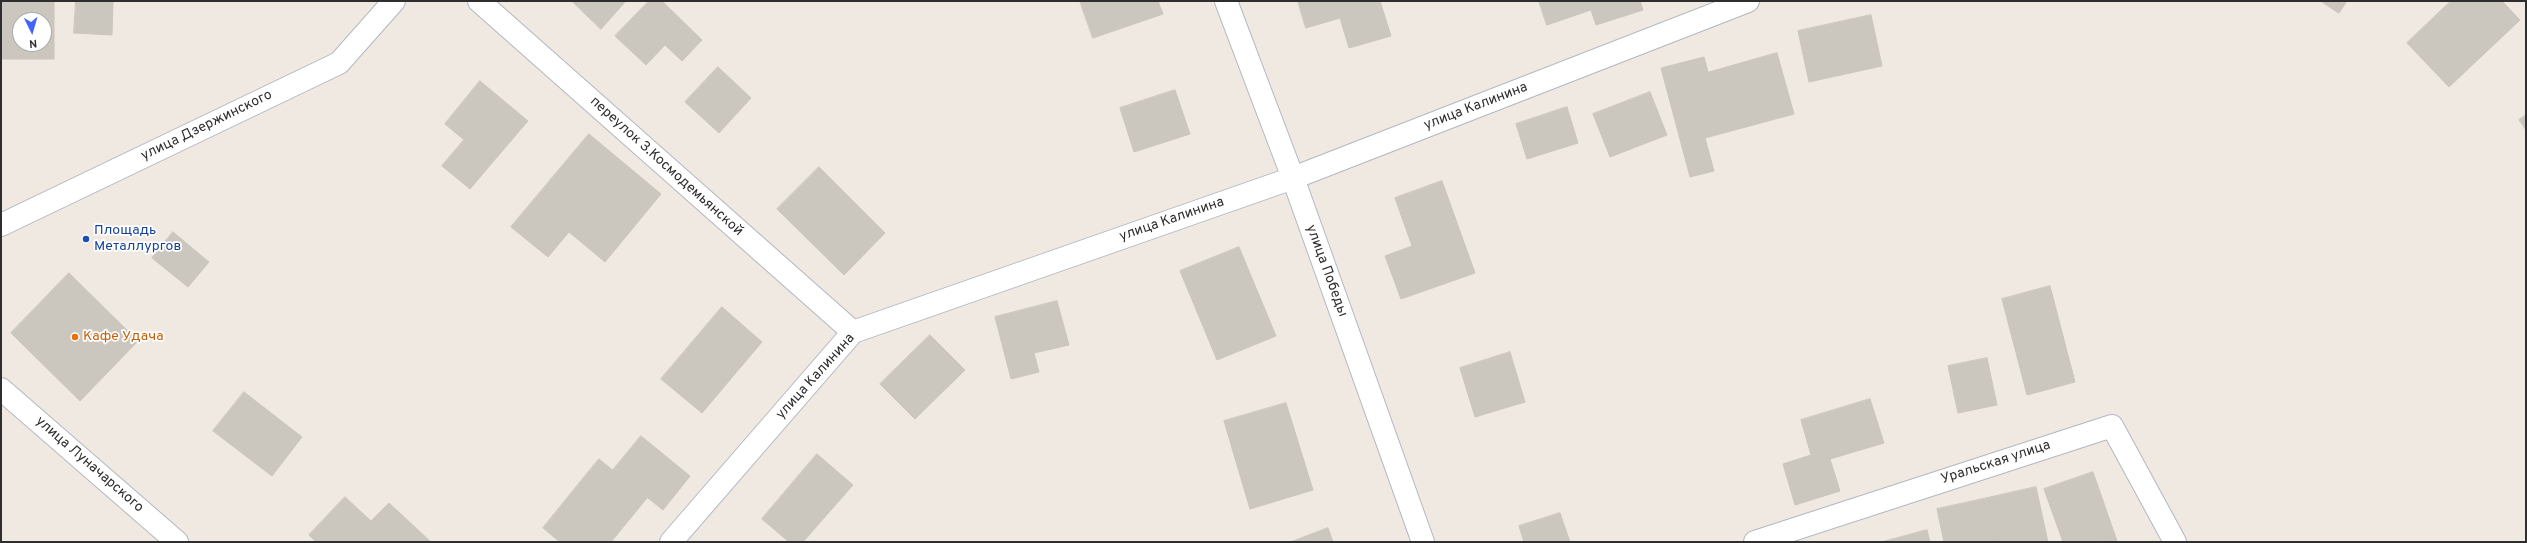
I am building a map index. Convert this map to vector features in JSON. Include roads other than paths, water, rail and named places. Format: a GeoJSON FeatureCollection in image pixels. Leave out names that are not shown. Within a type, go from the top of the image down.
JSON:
{"type":"FeatureCollection","features":[{"type":"Feature","properties":{"kind":"street","name":"улица Дзержинского"},"geometry":{"type":"LineString","coordinates":[[1,224],[339,63],[394,1]]}},
{"type":"Feature","properties":{"kind":"street","name":"переулок З.Космодемьянской"},"geometry":{"type":"LineString","coordinates":[[479,1],[853,332]]}},
{"type":"Feature","properties":{"kind":"street","name":"улица Победы"},"geometry":{"type":"LineString","coordinates":[[1226,1],[1293,178],[1423,542]]}},
{"type":"Feature","properties":{"kind":"street","name":"улица Калинина"},"geometry":{"type":"LineString","coordinates":[[671,542],[853,332],[1293,178],[1748,1]]}},
{"type":"Feature","properties":{"kind":"street","name":"улица Луначарского"},"geometry":{"type":"LineString","coordinates":[[1,389],[177,542]]}},
{"type":"Feature","properties":{"kind":"street","name":"Уральская улица"},"geometry":{"type":"LineString","coordinates":[[1755,542],[2112,426],[2175,542]]}},
{"type":"Feature","properties":{"kind":"place","name":"Площадь Металлургов"},"geometry":{"type":"Point","coordinates":[86,239]}},
{"type":"Feature","properties":{"kind":"place","name":"Кафе Удача"},"geometry":{"type":"Point","coordinates":[75,337]}}]}
